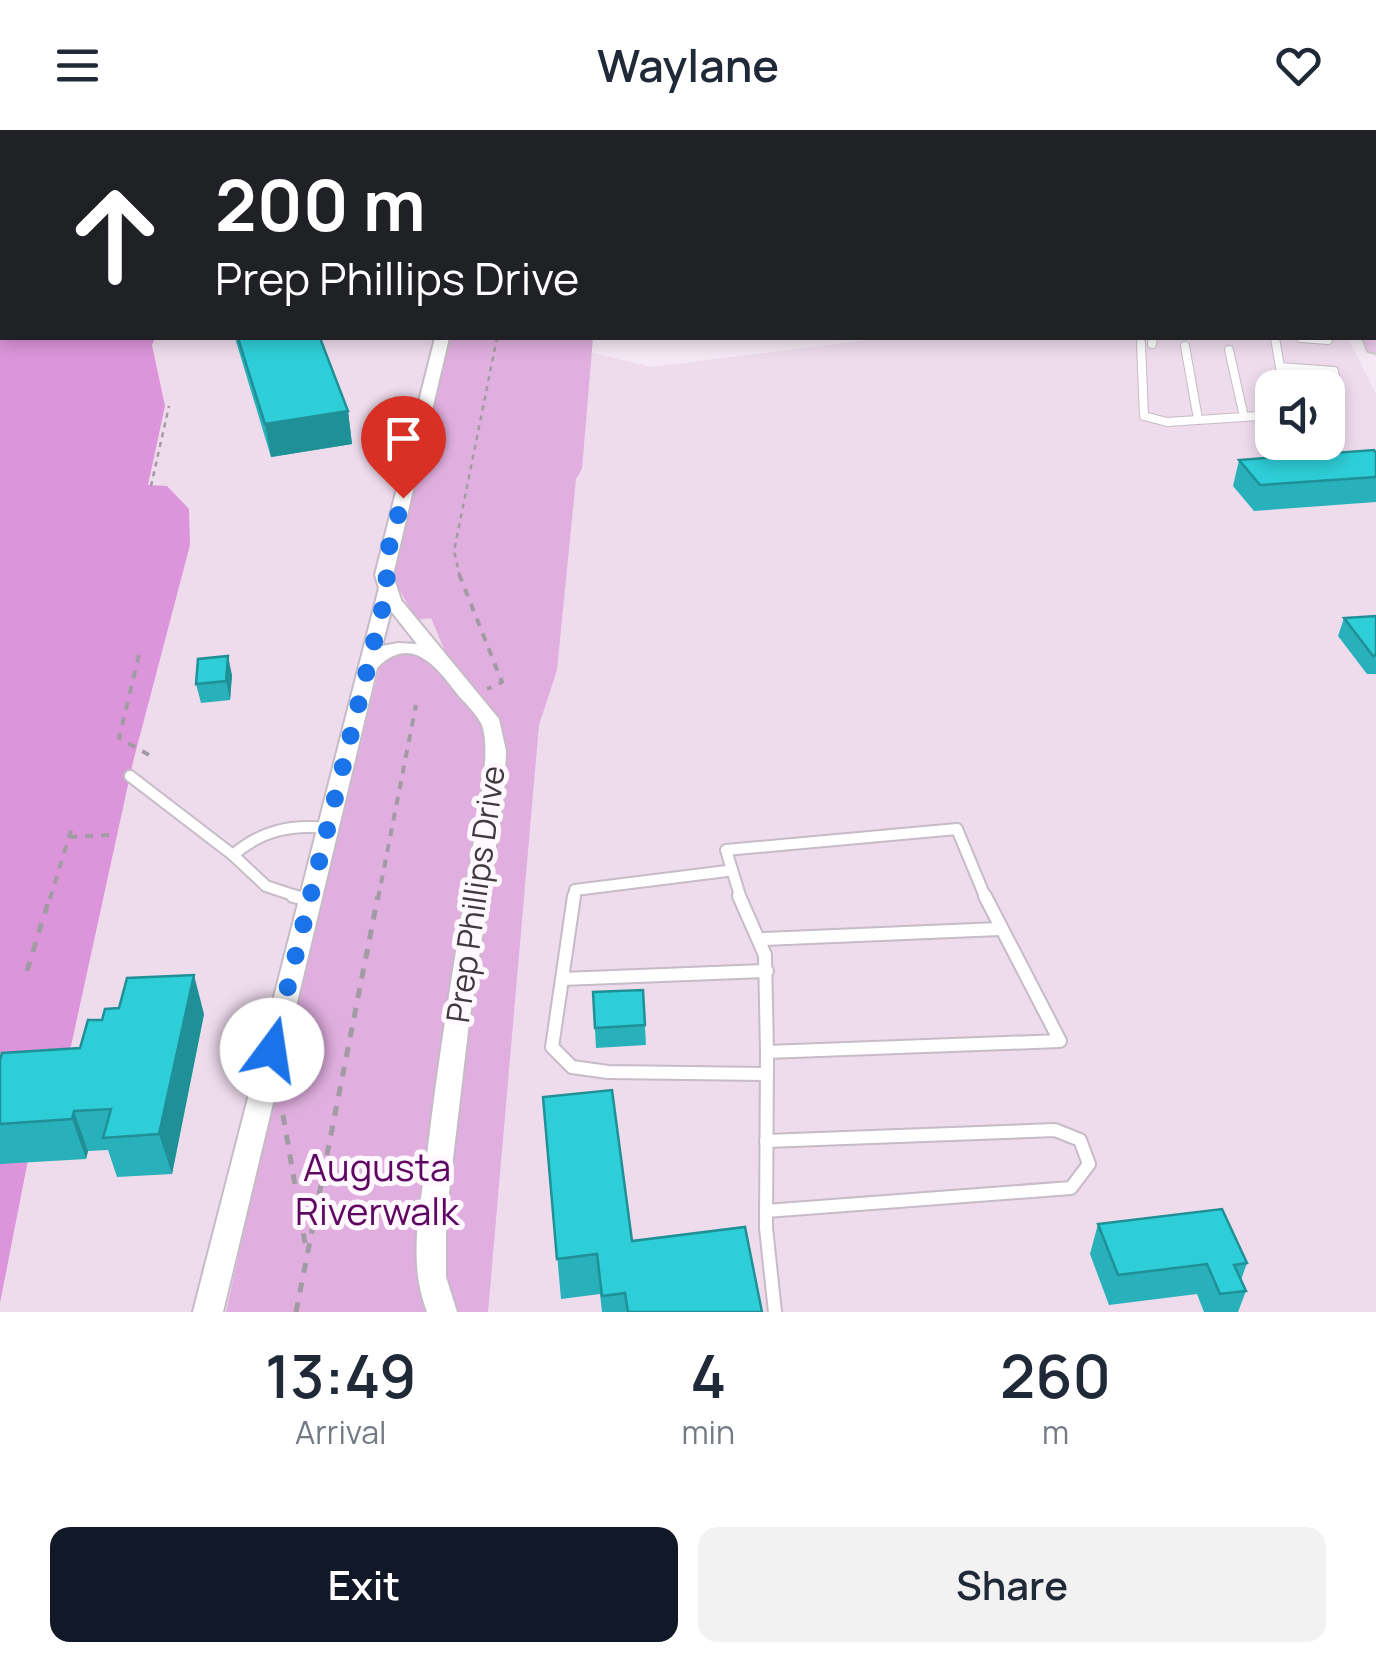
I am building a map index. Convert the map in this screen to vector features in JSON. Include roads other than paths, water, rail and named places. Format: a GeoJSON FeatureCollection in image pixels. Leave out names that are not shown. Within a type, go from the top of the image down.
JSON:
{"type":"FeatureCollection","features":[{"type":"Feature","properties":{"kind":"street"},"geometry":{"type":"LineString","coordinates":[[208,1312],[387,590],[386,558],[442,340]]}},
{"type":"Feature","properties":{"kind":"street","name":"Prep Phillips Drive"},"geometry":{"type":"LineString","coordinates":[[387,590],[434,655],[492,723],[496,751],[493,792],[448,1076],[433,1224],[431,1270],[442,1312]]}},
{"type":"Feature","properties":{"kind":"street"},"geometry":{"type":"LineString","coordinates":[[366,669],[380,654],[394,648],[416,648],[434,655]]}},
{"type":"Feature","properties":{"kind":"lane"},"geometry":{"type":"LineString","coordinates":[[1275,340],[1281,370]]}},
{"type":"Feature","properties":{"kind":"lane"},"geometry":{"type":"LineString","coordinates":[[1141,342],[1144,416],[1167,422],[1255,416]]}},
{"type":"Feature","properties":{"kind":"lane"},"geometry":{"type":"LineString","coordinates":[[1185,346],[1198,419]]}},
{"type":"Feature","properties":{"kind":"lane"},"geometry":{"type":"LineString","coordinates":[[1229,350],[1244,416]]}},
{"type":"Feature","properties":{"kind":"lane"},"geometry":{"type":"LineString","coordinates":[[1280,367],[1320,370]]}},
{"type":"Feature","properties":{"kind":"lane"},"geometry":{"type":"LineString","coordinates":[[130,776],[233,855],[262,886],[278,895],[310,900]]}},
{"type":"Feature","properties":{"kind":"lane"},"geometry":{"type":"LineString","coordinates":[[233,855],[264,832],[295,826],[328,828]]}},
{"type":"Feature","properties":{"kind":"lane"},"geometry":{"type":"LineString","coordinates":[[765,1052],[1060,1042],[999,930],[957,829],[726,850],[727,871],[764,939],[766,1259],[775,1312]]}},
{"type":"Feature","properties":{"kind":"lane"},"geometry":{"type":"LineString","coordinates":[[727,871],[575,890],[552,1048],[572,1067],[608,1072],[766,1074]]}},
{"type":"Feature","properties":{"kind":"lane"},"geometry":{"type":"LineString","coordinates":[[764,939],[999,930]]}},
{"type":"Feature","properties":{"kind":"lane"},"geometry":{"type":"LineString","coordinates":[[562,979],[767,971]]}},
{"type":"Feature","properties":{"kind":"lane"},"geometry":{"type":"LineString","coordinates":[[766,1141],[1054,1130],[1080,1140],[1090,1164],[1071,1188],[766,1211]]}},
{"type":"Feature","properties":{"kind":"park label","name":"Augusta Riverwalk"},"geometry":{"type":"Point","coordinates":[377,1188]}}]}
